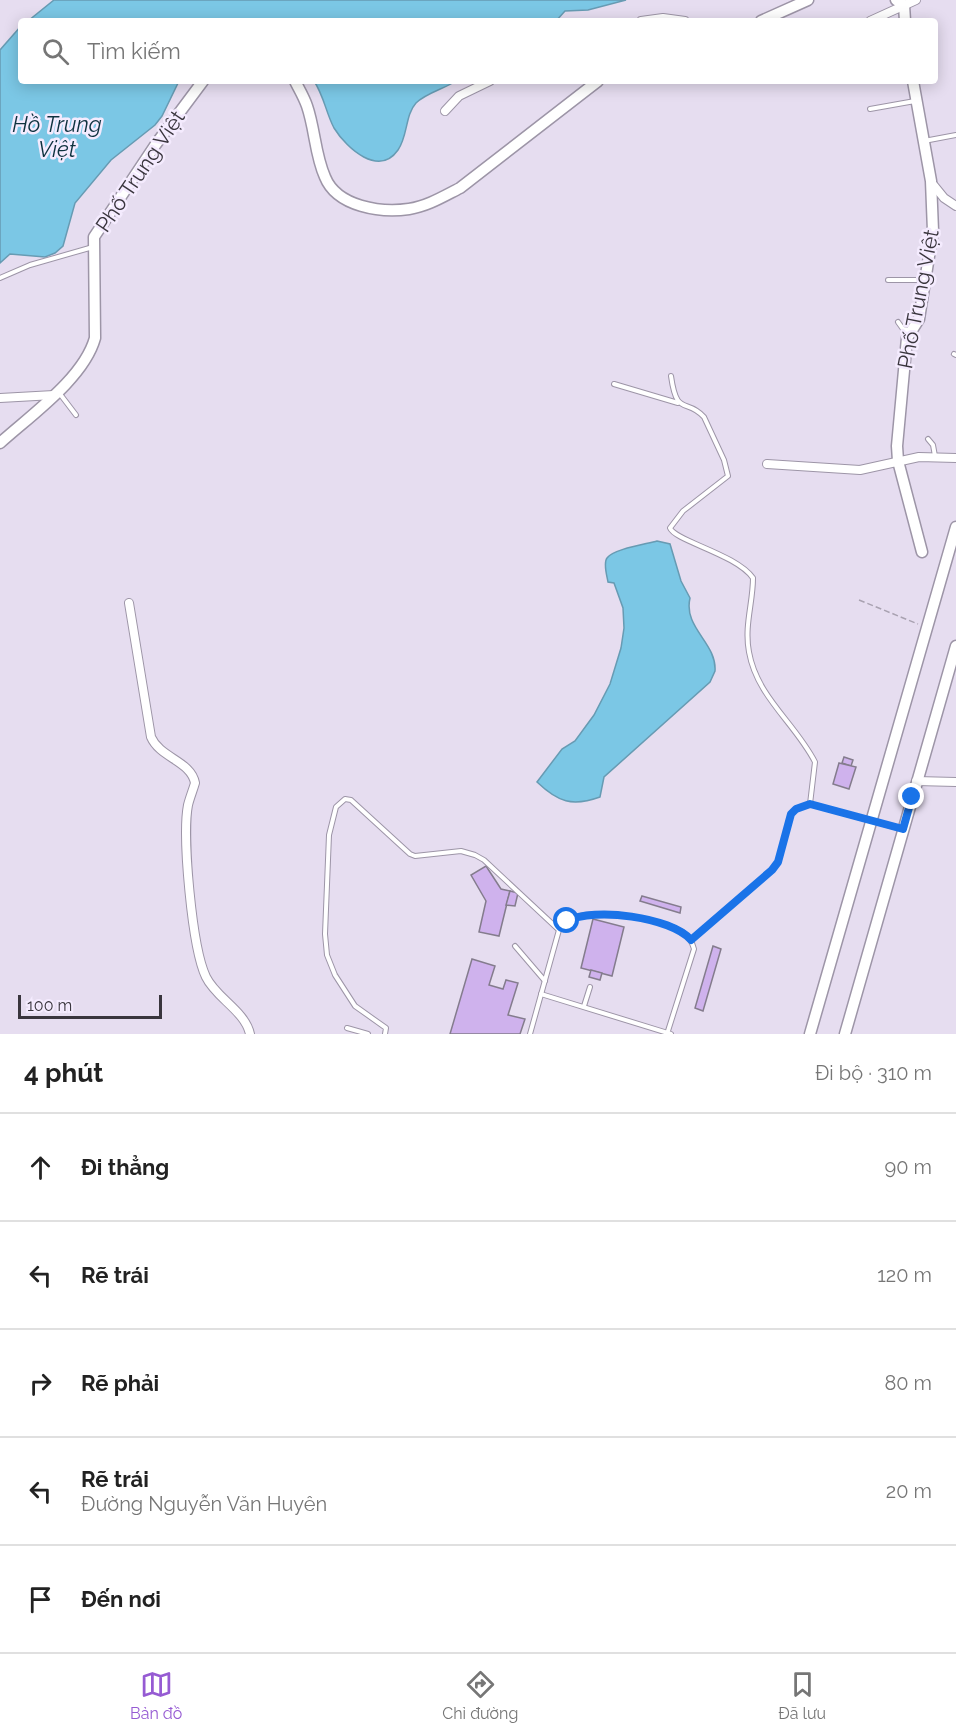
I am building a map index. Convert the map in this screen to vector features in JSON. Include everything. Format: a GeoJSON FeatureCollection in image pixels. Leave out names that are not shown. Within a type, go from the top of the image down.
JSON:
{"type":"FeatureCollection","features":[{"type":"Feature","properties":{"kind":"street"},"geometry":{"type":"LineString","coordinates":[[780,17],[808,0]]}},
{"type":"Feature","properties":{"kind":"street"},"geometry":{"type":"LineString","coordinates":[[875,18],[900,3],[916,0]]}},
{"type":"Feature","properties":{"kind":"street"},"geometry":{"type":"LineString","coordinates":[[900,3],[904,18]]}},
{"type":"Feature","properties":{"kind":"street","name":"Phố Trung Việt"},"geometry":{"type":"LineString","coordinates":[[0,443],[56,393],[84,362],[95,338],[94,247],[97,230],[201,84]]}},
{"type":"Feature","properties":{"kind":"street"},"geometry":{"type":"LineString","coordinates":[[296,84],[307,105],[325,178],[335,193],[353,203],[370,208],[409,209],[435,201],[460,188],[594,84]]}},
{"type":"Feature","properties":{"kind":"street"},"geometry":{"type":"LineString","coordinates":[[445,111],[459,96],[484,84]]}},
{"type":"Feature","properties":{"kind":"street","name":"Phố Trung Việt"},"geometry":{"type":"LineString","coordinates":[[913,84],[931,181],[933,231],[919,319],[907,338],[898,460],[922,552]]}},
{"type":"Feature","properties":{"kind":"street"},"geometry":{"type":"LineString","coordinates":[[931,181],[944,198],[956,206]]}},
{"type":"Feature","properties":{"kind":"street"},"geometry":{"type":"LineString","coordinates":[[0,398],[56,393]]}},
{"type":"Feature","properties":{"kind":"street"},"geometry":{"type":"LineString","coordinates":[[767,464],[860,470],[898,460],[956,458]]}},
{"type":"Feature","properties":{"kind":"street"},"geometry":{"type":"LineString","coordinates":[[810,1034],[956,527]]}},
{"type":"Feature","properties":{"kind":"street"},"geometry":{"type":"LineString","coordinates":[[129,603],[151,737],[159,751],[190,771],[195,783],[188,806],[189,894],[203,969],[211,987],[245,1022],[250,1034]]}},
{"type":"Feature","properties":{"kind":"street"},"geometry":{"type":"LineString","coordinates":[[845,1034],[956,646]]}},
{"type":"Feature","properties":{"kind":"street"},"geometry":{"type":"LineString","coordinates":[[916,781],[956,782]]}},
{"type":"Feature","properties":{"kind":"lane"},"geometry":{"type":"LineString","coordinates":[[870,109],[916,101]]}},
{"type":"Feature","properties":{"kind":"lane"},"geometry":{"type":"LineString","coordinates":[[924,141],[956,135]]}},
{"type":"Feature","properties":{"kind":"lane"},"geometry":{"type":"LineString","coordinates":[[0,278],[30,265],[94,247]]}},
{"type":"Feature","properties":{"kind":"lane"},"geometry":{"type":"LineString","coordinates":[[888,280],[926,280]]}},
{"type":"Feature","properties":{"kind":"lane"},"geometry":{"type":"LineString","coordinates":[[897,322],[903,329],[912,331]]}},
{"type":"Feature","properties":{"kind":"lane"},"geometry":{"type":"LineString","coordinates":[[671,376],[674,394],[679,403]]}},
{"type":"Feature","properties":{"kind":"lane"},"geometry":{"type":"LineString","coordinates":[[614,384],[679,403],[699,412],[704,417],[724,460],[728,476],[683,511],[670,528],[677,537],[716,550],[747,569],[753,578],[747,618],[749,651],[764,693],[815,762],[810,804]]}},
{"type":"Feature","properties":{"kind":"lane"},"geometry":{"type":"LineString","coordinates":[[56,393],[76,415]]}},
{"type":"Feature","properties":{"kind":"lane"},"geometry":{"type":"LineString","coordinates":[[928,439],[933,445],[935,457]]}},
{"type":"Feature","properties":{"kind":"lane"},"geometry":{"type":"LineString","coordinates":[[385,1034],[386,1028],[365,1015],[346,994],[327,955],[325,934],[329,835],[332,816],[339,802],[345,799],[351,800],[415,856],[461,851],[484,860],[559,930]]}},
{"type":"Feature","properties":{"kind":"lane"},"geometry":{"type":"LineString","coordinates":[[691,940],[772,870],[778,862],[791,814],[796,809],[810,804],[903,829]]}},
{"type":"Feature","properties":{"kind":"lane"},"geometry":{"type":"LineString","coordinates":[[530,1034],[541,994],[545,981],[559,930],[572,919],[614,914],[633,916],[682,932],[691,940],[694,948],[669,1033],[541,994]]}},
{"type":"Feature","properties":{"kind":"lane"},"geometry":{"type":"LineString","coordinates":[[515,946],[545,981]]}},
{"type":"Feature","properties":{"kind":"lane"},"geometry":{"type":"LineString","coordinates":[[584,1006],[590,987]]}},
{"type":"Feature","properties":{"kind":"lane"},"geometry":{"type":"LineString","coordinates":[[347,1028],[368,1034]]}},
{"type":"Feature","properties":{"kind":"path"},"geometry":{"type":"LineString","coordinates":[[859,600],[927,627]]}},
{"type":"Feature","properties":{"kind":"water"},"geometry":{"type":"Polygon","coordinates":[[[54,0],[626,0],[588,10],[565,11],[559,18],[32,18],[54,0]]]}},
{"type":"Feature","properties":{"kind":"water","name":"Hồ Trung Việt"},"geometry":{"type":"Polygon","coordinates":[[[18,29],[18,84],[178,84],[155,125],[111,160],[75,203],[63,246],[55,253],[45,257],[10,254],[0,263],[0,50],[18,29]]]}},
{"type":"Feature","properties":{"kind":"water"},"geometry":{"type":"Polygon","coordinates":[[[316,84],[450,84],[416,103],[410,113],[398,150],[390,158],[382,161],[364,157],[347,144],[334,128],[316,84]]]}},
{"type":"Feature","properties":{"kind":"water"},"geometry":{"type":"Polygon","coordinates":[[[657,541],[670,544],[681,581],[690,598],[691,618],[711,652],[715,671],[710,682],[604,777],[600,797],[581,802],[566,801],[552,794],[537,782],[562,749],[575,741],[594,715],[610,684],[621,648],[624,628],[623,608],[614,583],[608,582],[606,560],[616,552],[657,541]]]}},
{"type":"Feature","properties":{"kind":"building"},"geometry":{"type":"Polygon","coordinates":[[[844,757],[853,760],[851,766],[842,763],[844,757]]]}},
{"type":"Feature","properties":{"kind":"building"},"geometry":{"type":"Polygon","coordinates":[[[839,763],[856,767],[849,789],[833,784],[839,763]]]}},
{"type":"Feature","properties":{"kind":"building"},"geometry":{"type":"Polygon","coordinates":[[[486,866],[501,889],[510,891],[499,936],[479,932],[486,901],[471,875],[486,866]]]}},
{"type":"Feature","properties":{"kind":"building"},"geometry":{"type":"Polygon","coordinates":[[[510,891],[518,893],[515,906],[506,905],[510,891]]]}},
{"type":"Feature","properties":{"kind":"building"},"geometry":{"type":"Polygon","coordinates":[[[642,896],[681,907],[680,913],[640,901],[642,896]]]}},
{"type":"Feature","properties":{"kind":"building"},"geometry":{"type":"Polygon","coordinates":[[[593,919],[624,927],[612,976],[581,968],[593,919]]]}},
{"type":"Feature","properties":{"kind":"building"},"geometry":{"type":"Polygon","coordinates":[[[713,946],[721,949],[703,1011],[695,1008],[713,946]]]}},
{"type":"Feature","properties":{"kind":"building"},"geometry":{"type":"Polygon","coordinates":[[[472,959],[495,966],[489,985],[503,989],[506,980],[518,983],[508,1015],[525,1019],[520,1034],[450,1034],[472,959]]]}},
{"type":"Feature","properties":{"kind":"building"},"geometry":{"type":"Polygon","coordinates":[[[591,970],[602,973],[600,980],[589,977],[591,970]]]}},
{"type":"Feature","properties":{"kind":"route"},"geometry":{"type":"LineString","coordinates":[[567,921],[623,914],[682,932],[691,940],[772,870],[778,862],[791,814],[796,809],[810,804],[903,829],[912,797]]}}]}
